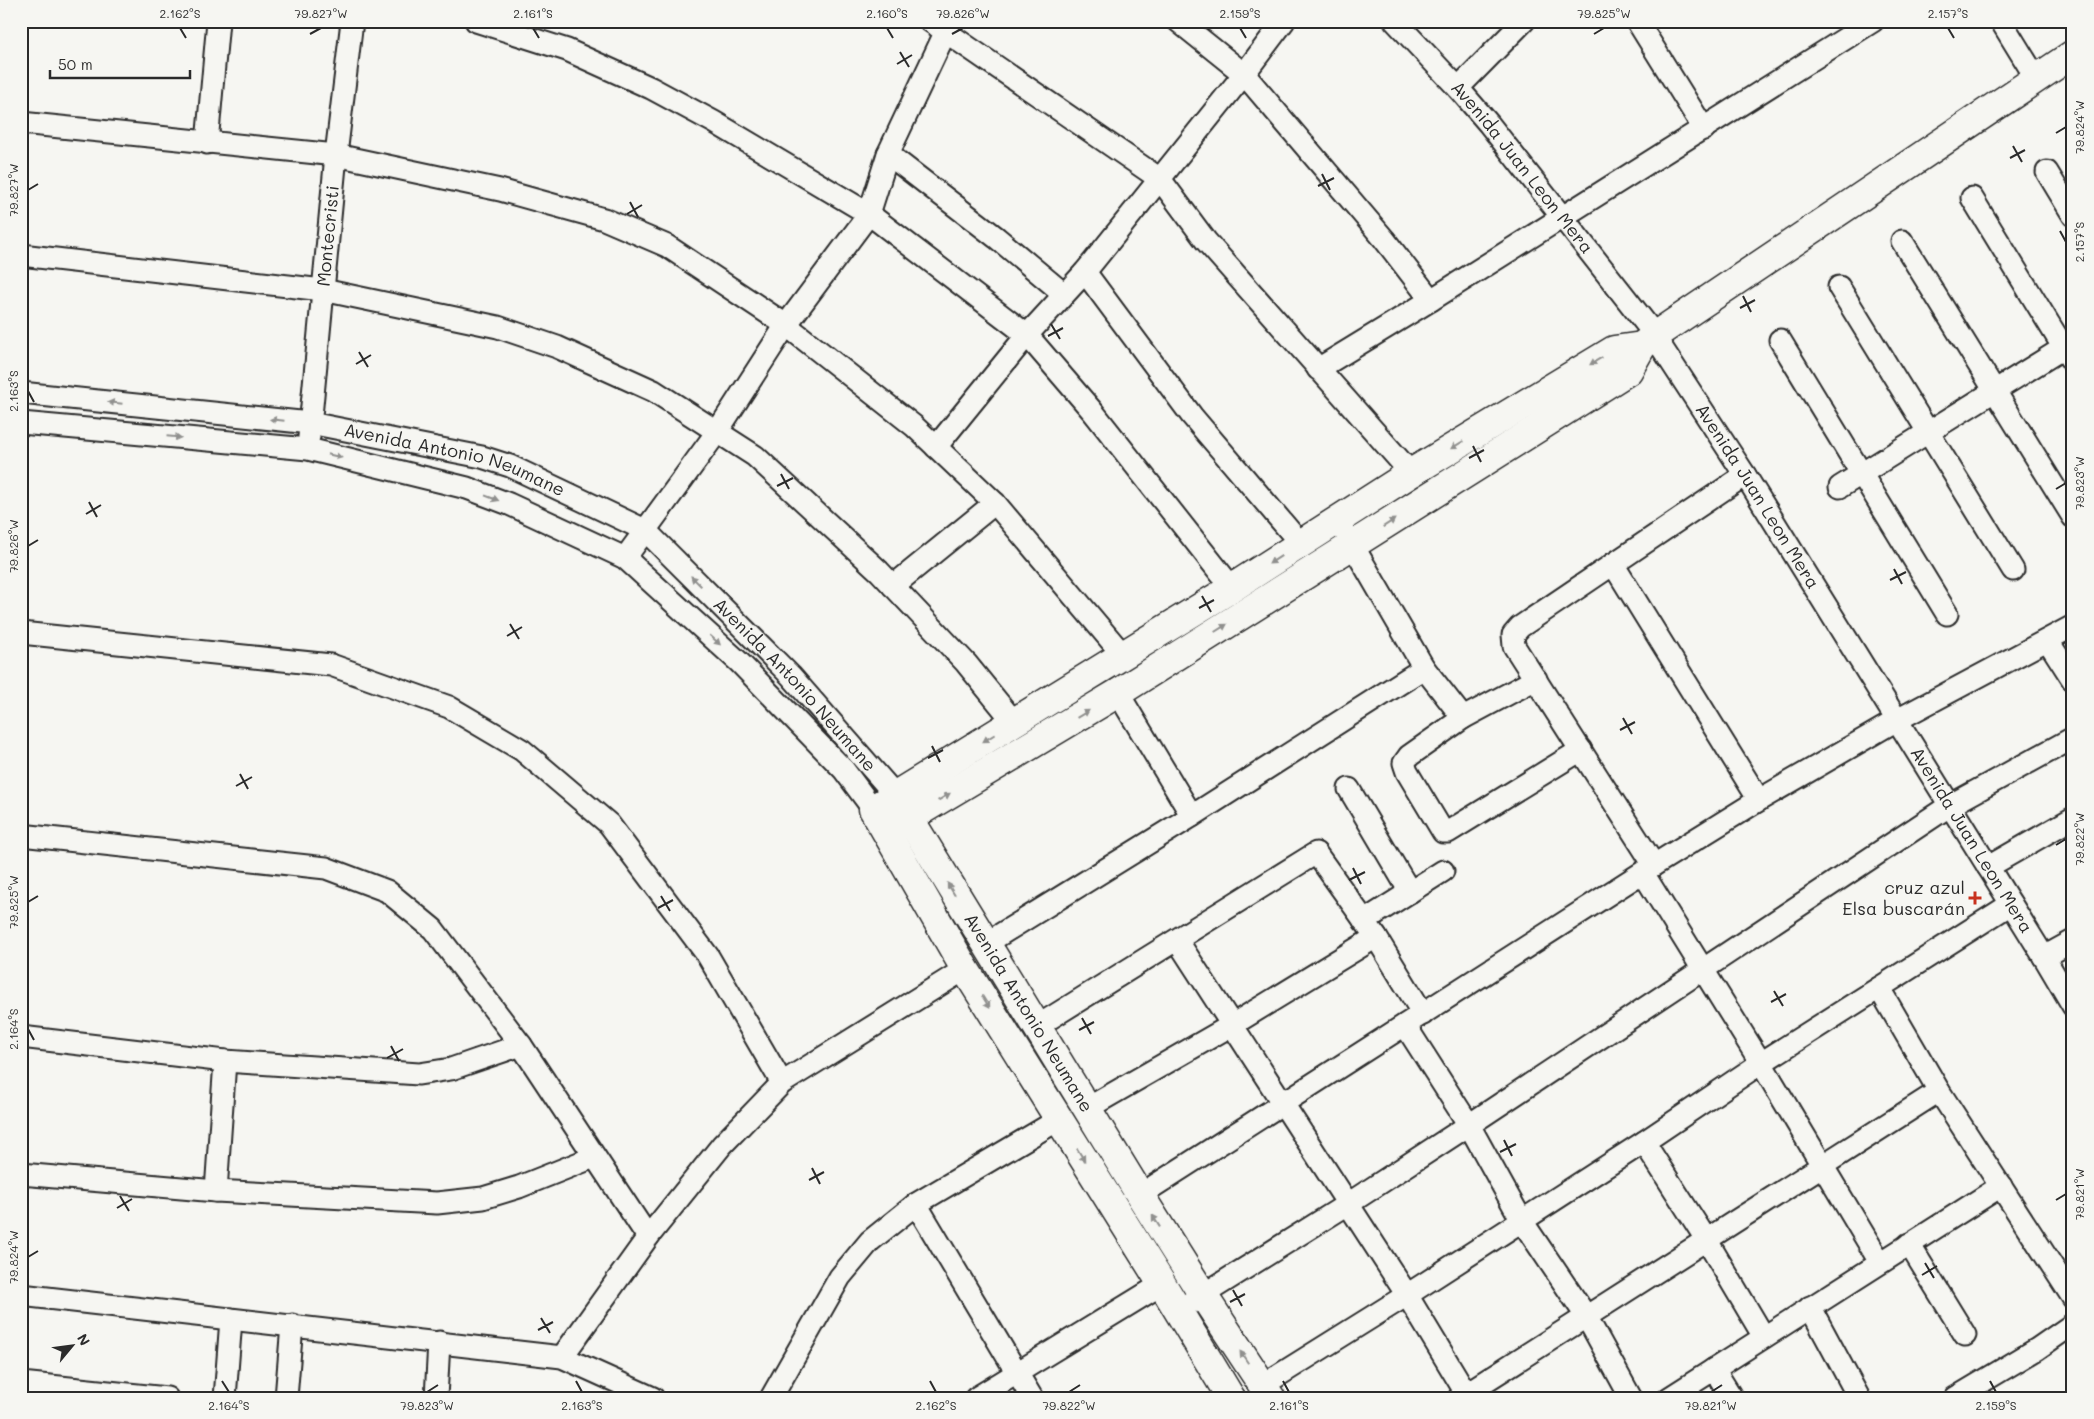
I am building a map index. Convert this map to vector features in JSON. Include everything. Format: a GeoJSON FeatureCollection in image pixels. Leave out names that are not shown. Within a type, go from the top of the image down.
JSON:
{"type":"FeatureCollection","features":[{"type":"Feature","properties":{"kind":"street"},"geometry":{"type":"LineString","coordinates":[[207,143],[218,21]]}},
{"type":"Feature","properties":{"kind":"street","name":"Montecristi"},"geometry":{"type":"LineString","coordinates":[[308,449],[336,155],[352,21]]}},
{"type":"Feature","properties":{"kind":"street"},"geometry":{"type":"LineString","coordinates":[[476,21],[567,50],[651,88],[714,122],[869,214],[1027,335],[1094,413],[1232,588]]}},
{"type":"Feature","properties":{"kind":"street"},"geometry":{"type":"LineString","coordinates":[[1178,21],[1244,74],[1378,231],[1431,300]]}},
{"type":"Feature","properties":{"kind":"street"},"geometry":{"type":"LineString","coordinates":[[936,447],[1027,335],[1085,272],[1244,74],[1284,21]]}},
{"type":"Feature","properties":{"kind":"street","name":"Avenida Juan Leon Mera"},"geometry":{"type":"LineString","coordinates":[[1395,21],[1489,124],[1561,217],[1745,475],[2073,1006]]}},
{"type":"Feature","properties":{"kind":"street"},"geometry":{"type":"LineString","coordinates":[[1458,88],[1524,21]]}},
{"type":"Feature","properties":{"kind":"street"},"geometry":{"type":"LineString","coordinates":[[1637,21],[1704,129]]}},
{"type":"Feature","properties":{"kind":"street"},"geometry":{"type":"LineString","coordinates":[[1318,369],[1704,129],[1873,21]]}},
{"type":"Feature","properties":{"kind":"street"},"geometry":{"type":"LineString","coordinates":[[2001,21],[2036,78]]}},
{"type":"Feature","properties":{"kind":"street"},"geometry":{"type":"LineString","coordinates":[[625,558],[717,432],[786,325],[869,214],[888,154],[938,26],[1160,179],[1206,241],[1411,473]]}},
{"type":"Feature","properties":{"kind":"street"},"geometry":{"type":"LineString","coordinates":[[891,814],[1014,722],[1232,588],[1411,473],[1614,350],[1648,341],[2073,54]]}},
{"type":"Feature","properties":{"kind":"street"},"geometry":{"type":"LineString","coordinates":[[21,123],[336,155],[500,190],[604,219],[667,246],[786,325],[914,426],[995,503],[1123,655]]}},
{"type":"Feature","properties":{"kind":"street"},"geometry":{"type":"LineString","coordinates":[[888,154],[997,238],[1064,294]]}},
{"type":"Feature","properties":{"kind":"street"},"geometry":{"type":"LineString","coordinates":[[2046,172],[2073,215]]}},
{"type":"Feature","properties":{"kind":"street"},"geometry":{"type":"LineString","coordinates":[[1840,487],[1994,391],[2070,351],[1972,198]]}},
{"type":"Feature","properties":{"kind":"street"},"geometry":{"type":"LineString","coordinates":[[1902,241],[2073,517]]}},
{"type":"Feature","properties":{"kind":"street"},"geometry":{"type":"LineString","coordinates":[[21,255],[323,290],[498,327],[557,346],[654,391],[755,456],[892,586],[966,663],[1014,722]]}},
{"type":"Feature","properties":{"kind":"street"},"geometry":{"type":"LineString","coordinates":[[1085,272],[1192,416],[1300,543]]}},
{"type":"Feature","properties":{"kind":"street"},"geometry":{"type":"LineString","coordinates":[[1839,287],[2013,570]]}},
{"type":"Feature","properties":{"kind":"street"},"geometry":{"type":"LineString","coordinates":[[1780,340],[1947,614]]}},
{"type":"Feature","properties":{"kind":"street"},"geometry":{"type":"LineString","coordinates":[[891,814],[1118,693],[1628,371],[1648,341]]}},
{"type":"Feature","properties":{"kind":"street","name":"Avenida Antonio Neumane"},"geometry":{"type":"LineString","coordinates":[[21,393],[310,423],[482,457],[510,466],[645,530],[791,676],[985,944],[1203,1295],[1267,1391]]}},
{"type":"Feature","properties":{"kind":"street","name":"Avenida Antonio Neumane"},"geometry":{"type":"LineString","coordinates":[[21,423],[308,449],[468,488],[510,504],[625,558],[740,662],[844,770],[891,814],[965,969],[1162,1284],[1227,1397]]}},
{"type":"Feature","properties":{"kind":"street"},"geometry":{"type":"LineString","coordinates":[[1745,475],[1520,626],[1513,636],[1514,646],[1581,750],[1703,969],[1880,1262]]}},
{"type":"Feature","properties":{"kind":"street"},"geometry":{"type":"LineString","coordinates":[[892,586],[995,503]]}},
{"type":"Feature","properties":{"kind":"street"},"geometry":{"type":"LineString","coordinates":[[1338,520],[1424,668],[1463,718]]}},
{"type":"Feature","properties":{"kind":"street"},"geometry":{"type":"LineString","coordinates":[[1613,564],[1759,800]]}},
{"type":"Feature","properties":{"kind":"street"},"geometry":{"type":"LineString","coordinates":[[1140,1195],[1759,800],[1896,720],[2048,641],[2073,626]]}},
{"type":"Feature","properties":{"kind":"street"},"geometry":{"type":"LineString","coordinates":[[21,633],[331,665],[449,707],[522,750],[608,824],[708,956],[782,1083]]}},
{"type":"Feature","properties":{"kind":"street"},"geometry":{"type":"LineString","coordinates":[[2048,641],[2073,680]]}},
{"type":"Feature","properties":{"kind":"street"},"geometry":{"type":"LineString","coordinates":[[985,944],[1192,816],[1424,668]]}},
{"type":"Feature","properties":{"kind":"street"},"geometry":{"type":"LineString","coordinates":[[1536,679],[1463,718],[1408,756],[1404,763],[1407,772],[1443,832],[1448,832],[1581,750]]}},
{"type":"Feature","properties":{"kind":"street"},"geometry":{"type":"LineString","coordinates":[[1118,693],[1192,816]]}},
{"type":"Feature","properties":{"kind":"street"},"geometry":{"type":"LineString","coordinates":[[1177,1311],[1348,1204],[1469,1125],[1949,806],[2073,738]]}},
{"type":"Feature","properties":{"kind":"street"},"geometry":{"type":"LineString","coordinates":[[1349,789],[1410,892]]}},
{"type":"Feature","properties":{"kind":"street"},"geometry":{"type":"LineString","coordinates":[[1988,867],[2073,818]]}},
{"type":"Feature","properties":{"kind":"street"},"geometry":{"type":"LineString","coordinates":[[21,835],[326,868],[387,891],[433,929],[521,1045],[648,1237]]}},
{"type":"Feature","properties":{"kind":"street"},"geometry":{"type":"LineString","coordinates":[[1036,1027],[1316,853],[1370,929],[1423,1014]]}},
{"type":"Feature","properties":{"kind":"street"},"geometry":{"type":"LineString","coordinates":[[1086,1109],[1232,1025],[1370,929],[1410,892],[1443,871]]}},
{"type":"Feature","properties":{"kind":"street"},"geometry":{"type":"LineString","coordinates":[[1267,1391],[1407,1295],[1644,1142],[1761,1063],[2011,904]]}},
{"type":"Feature","properties":{"kind":"street"},"geometry":{"type":"LineString","coordinates":[[1177,940],[1407,1295],[1465,1396],[1586,1316],[1939,1091]]}},
{"type":"Feature","properties":{"kind":"street"},"geometry":{"type":"LineString","coordinates":[[2044,957],[2073,941]]}},
{"type":"Feature","properties":{"kind":"street"},"geometry":{"type":"LineString","coordinates":[[562,1357],[648,1237],[722,1145],[782,1083],[965,969]]}},
{"type":"Feature","properties":{"kind":"street"},"geometry":{"type":"LineString","coordinates":[[1880,988],[1939,1091],[2073,1298]]}},
{"type":"Feature","properties":{"kind":"street"},"geometry":{"type":"LineString","coordinates":[[1405,1025],[1469,1125],[1522,1221],[1586,1316],[1631,1398]]}},
{"type":"Feature","properties":{"kind":"street"},"geometry":{"type":"LineString","coordinates":[[21,1037],[225,1061],[419,1074],[450,1069],[521,1045]]}},
{"type":"Feature","properties":{"kind":"street"},"geometry":{"type":"LineString","coordinates":[[216,1191],[225,1061]]}},
{"type":"Feature","properties":{"kind":"street"},"geometry":{"type":"LineString","coordinates":[[771,1398],[840,1277],[870,1240],[916,1204],[1058,1120]]}},
{"type":"Feature","properties":{"kind":"street"},"geometry":{"type":"LineString","coordinates":[[1644,1142],[1764,1337]]}},
{"type":"Feature","properties":{"kind":"street"},"geometry":{"type":"LineString","coordinates":[[21,1174],[216,1191],[438,1203],[482,1198],[510,1190],[594,1156]]}},
{"type":"Feature","properties":{"kind":"street"},"geometry":{"type":"LineString","coordinates":[[1669,1398],[2001,1186]]}},
{"type":"Feature","properties":{"kind":"street"},"geometry":{"type":"LineString","coordinates":[[916,1204],[1032,1398]]}},
{"type":"Feature","properties":{"kind":"street"},"geometry":{"type":"LineString","coordinates":[[1910,1244],[1965,1335]]}},
{"type":"Feature","properties":{"kind":"street"},"geometry":{"type":"LineString","coordinates":[[976,1398],[1162,1284]]}},
{"type":"Feature","properties":{"kind":"street"},"geometry":{"type":"LineString","coordinates":[[21,1295],[562,1357],[624,1391],[653,1398]]}},
{"type":"Feature","properties":{"kind":"street"},"geometry":{"type":"LineString","coordinates":[[1810,1307],[1859,1398]]}},
{"type":"Feature","properties":{"kind":"street"},"geometry":{"type":"LineString","coordinates":[[225,1398],[231,1319]]}},
{"type":"Feature","properties":{"kind":"street"},"geometry":{"type":"LineString","coordinates":[[1955,1398],[2037,1349],[2073,1324]]}},
{"type":"Feature","properties":{"kind":"street"},"geometry":{"type":"LineString","coordinates":[[286,1398],[292,1326]]}},
{"type":"Feature","properties":{"kind":"street"},"geometry":{"type":"LineString","coordinates":[[436,1398],[439,1342]]}},
{"type":"Feature","properties":{"kind":"street"},"geometry":{"type":"LineString","coordinates":[[1714,1369],[1732,1398]]}},
{"type":"Feature","properties":{"kind":"street"},"geometry":{"type":"LineString","coordinates":[[21,1384],[167,1398]]}},
{"type":"Feature","properties":{"kind":"place","name":"cruz azul Elsa buscarán"},"geometry":{"type":"Point","coordinates":[1975,898]}}]}
